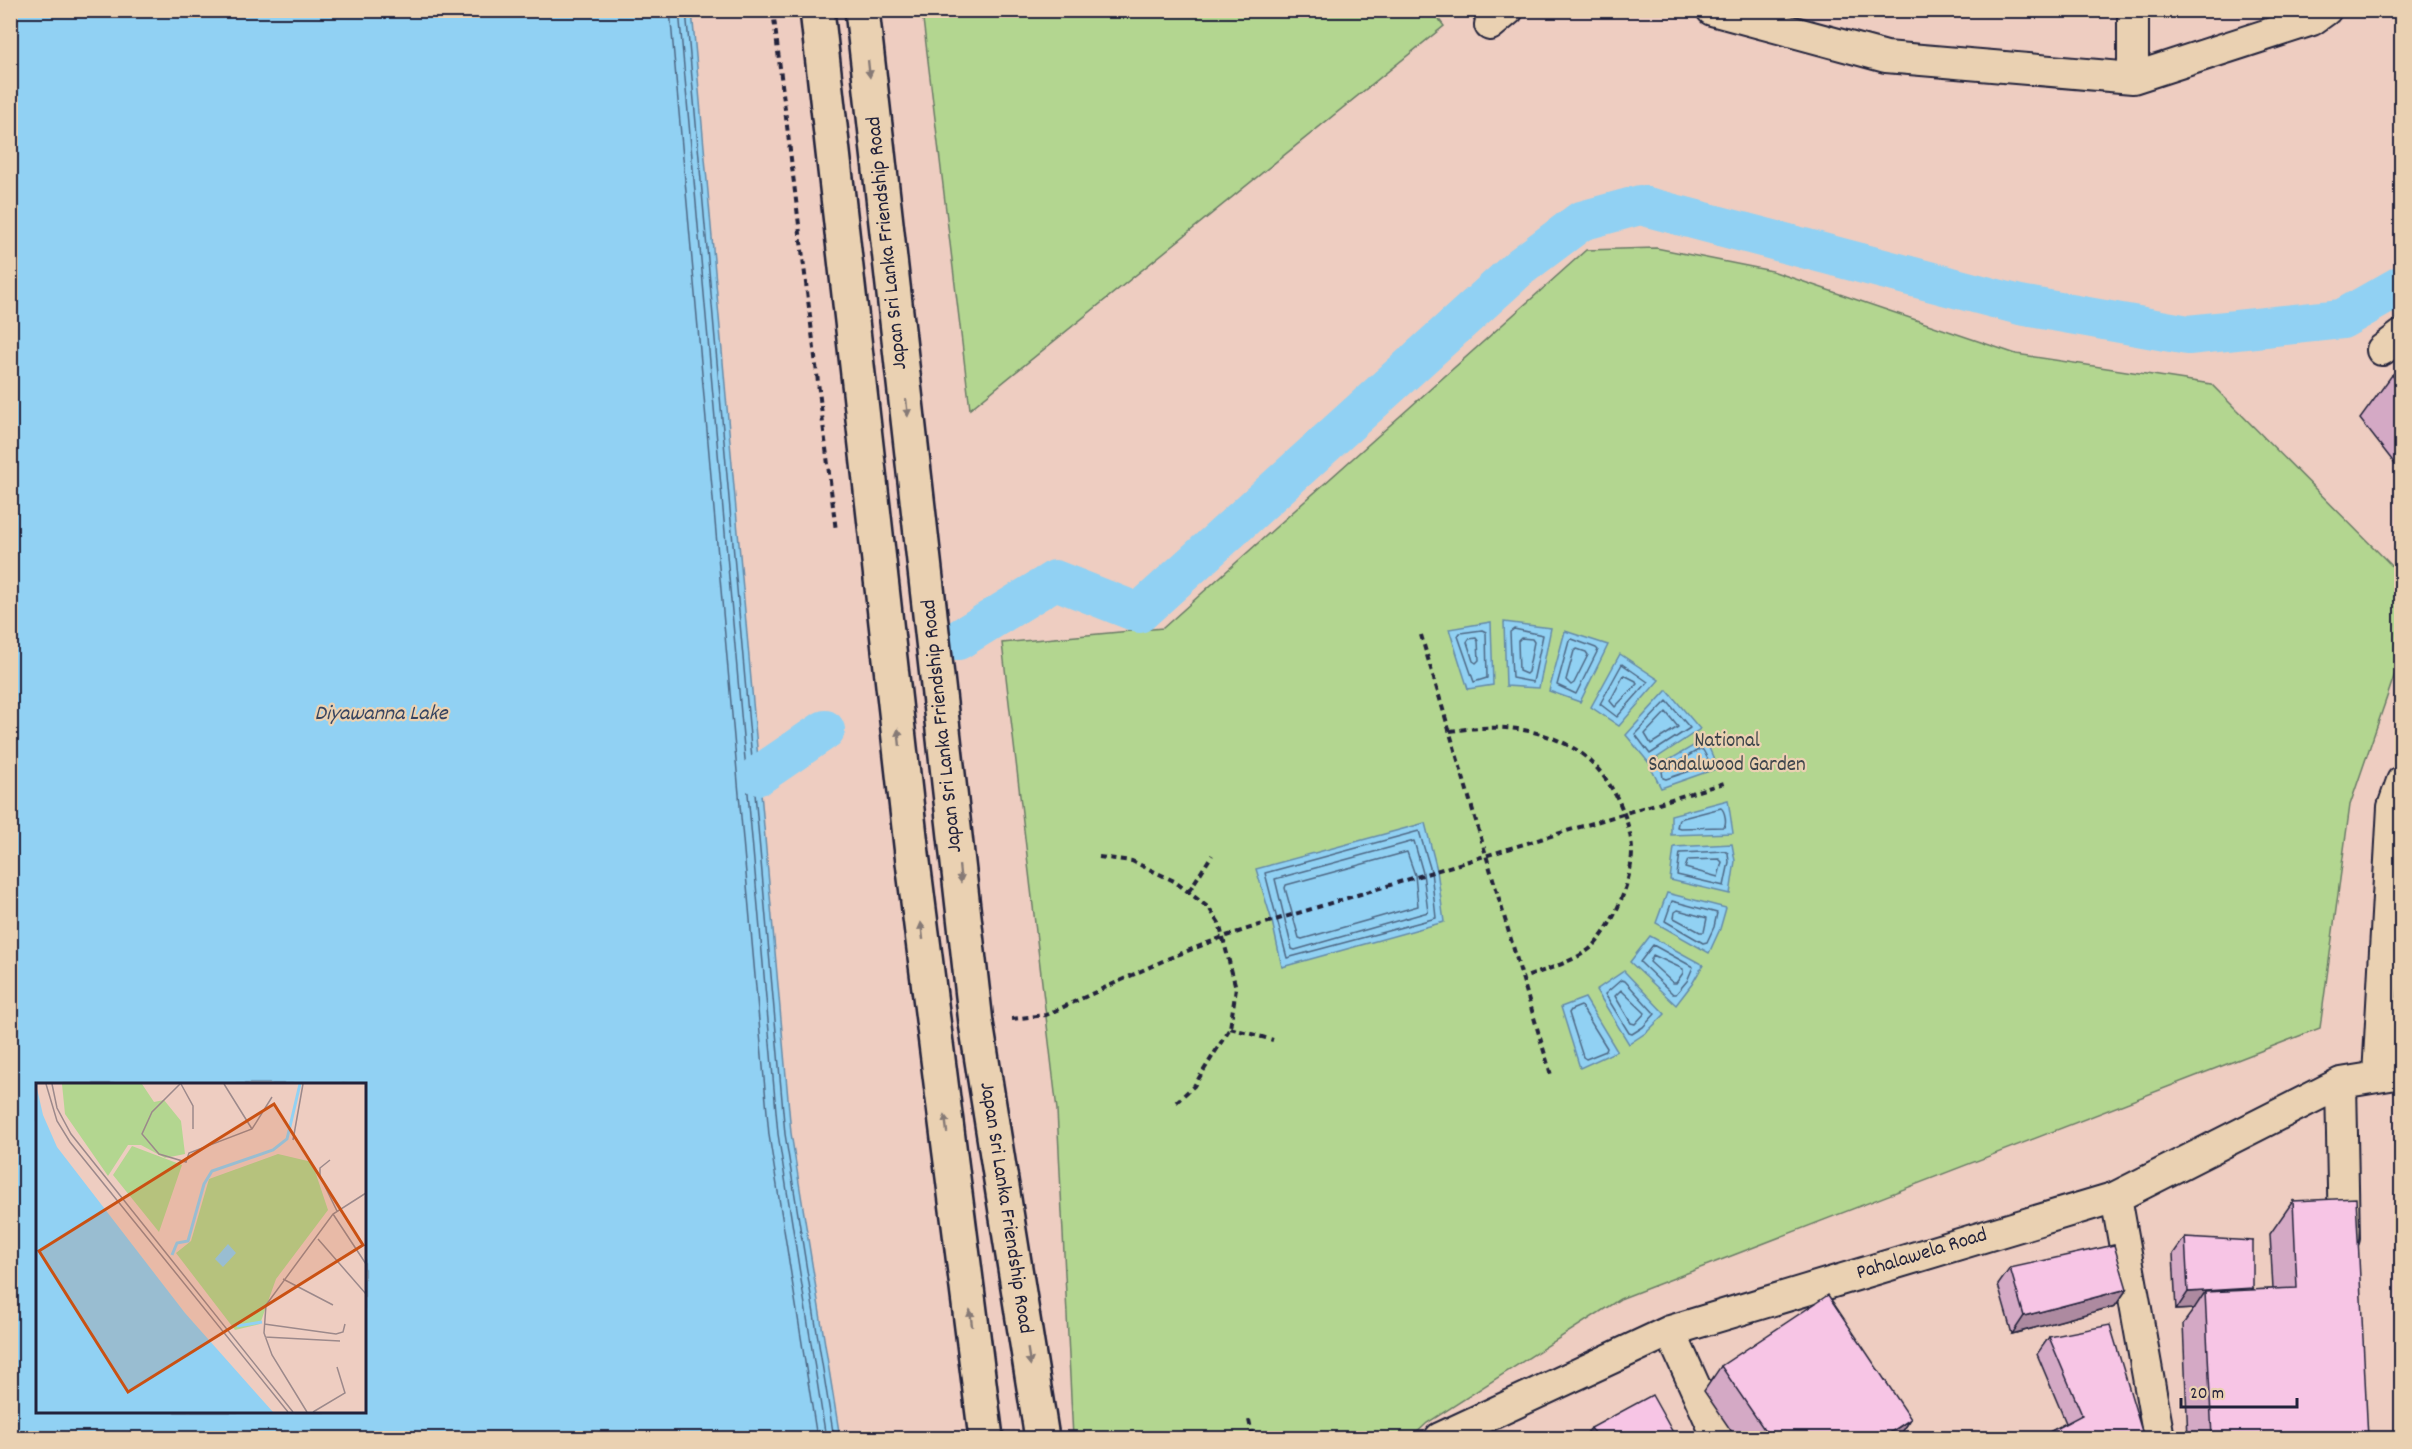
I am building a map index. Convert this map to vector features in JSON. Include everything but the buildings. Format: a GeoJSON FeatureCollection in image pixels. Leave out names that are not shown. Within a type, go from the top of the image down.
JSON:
{"type":"FeatureCollection","features":[{"type":"Feature","properties":{"kind":"main road","name":"Japan Sri Lanka Friendship Road"},"geometry":{"type":"LineString","coordinates":[[817,10],[912,854],[986,1438]]}},
{"type":"Feature","properties":{"kind":"main road","name":"Japan Sri Lanka Friendship Road"},"geometry":{"type":"LineString","coordinates":[[862,10],[976,1023],[1042,1438]]}},
{"type":"Feature","properties":{"kind":"street"},"geometry":{"type":"LineString","coordinates":[[1712,10],[1886,57],[2133,78],[2312,20],[2326,10]]}},
{"type":"Feature","properties":{"kind":"street"},"geometry":{"type":"LineString","coordinates":[[2133,10],[2133,78]]}},
{"type":"Feature","properties":{"kind":"street"},"geometry":{"type":"LineString","coordinates":[[2390,1074],[2393,807],[2402,781]]}},
{"type":"Feature","properties":{"kind":"street","name":"Pahalawela Road"},"geometry":{"type":"LineString","coordinates":[[1440,1438],[1670,1331],[2116,1197],[2341,1083],[2390,1074]]}},
{"type":"Feature","properties":{"kind":"street"},"geometry":{"type":"LineString","coordinates":[[2341,1083],[2344,1260]]}},
{"type":"Feature","properties":{"kind":"street"},"geometry":{"type":"LineString","coordinates":[[2116,1197],[2159,1438]]}},
{"type":"Feature","properties":{"kind":"street"},"geometry":{"type":"LineString","coordinates":[[1670,1331],[1718,1438]]}},
{"type":"Feature","properties":{"kind":"path"},"geometry":{"type":"LineString","coordinates":[[1421,636],[1551,1075]]}},
{"type":"Feature","properties":{"kind":"path"},"geometry":{"type":"LineString","coordinates":[[1450,731],[1489,726],[1531,730],[1574,748],[1604,774],[1624,813],[1632,850],[1629,879],[1617,909],[1596,945],[1568,962],[1523,978]]}},
{"type":"Feature","properties":{"kind":"path"},"geometry":{"type":"LineString","coordinates":[[1046,1015],[1167,959],[1223,937],[1724,783]]}},
{"type":"Feature","properties":{"kind":"path"},"geometry":{"type":"LineString","coordinates":[[1189,891],[1212,855]]}},
{"type":"Feature","properties":{"kind":"path"},"geometry":{"type":"LineString","coordinates":[[1099,856],[1132,861],[1174,880],[1209,908],[1223,937],[1236,988],[1230,1028],[1194,1086],[1173,1105]]}},
{"type":"Feature","properties":{"kind":"path"},"geometry":{"type":"LineString","coordinates":[[1230,1028],[1273,1040]]}},
{"type":"Feature","properties":{"kind":"path"},"geometry":{"type":"LineString","coordinates":[[1249,1420],[1253,1438]]}},
{"type":"Feature","properties":{"kind":"green space"},"geometry":{"type":"Polygon","coordinates":[[[1432,10],[1444,26],[970,409],[922,11],[1432,10]]]}},
{"type":"Feature","properties":{"kind":"green space","name":"National Sandalwood Garden"},"geometry":{"type":"Polygon","coordinates":[[[1656,248],[1772,271],[2016,354],[2211,384],[2402,576],[2401,656],[2350,805],[2320,1028],[1620,1299],[1427,1423],[1411,1438],[1073,1438],[1057,1110],[1002,643],[1163,628],[1586,250],[1656,248]]]}},
{"type":"Feature","properties":{"kind":"water","name":"Diyawanna Lake"},"geometry":{"type":"Polygon","coordinates":[[[10,11],[692,11],[791,1133],[840,1438],[11,1438],[10,11]]]}},
{"type":"Feature","properties":{"kind":"water"},"geometry":{"type":"Polygon","coordinates":[[[1491,622],[1493,685],[1468,689],[1449,629],[1491,622]]]}},
{"type":"Feature","properties":{"kind":"water"},"geometry":{"type":"Polygon","coordinates":[[[1504,622],[1551,628],[1539,688],[1506,686],[1504,622]]]}},
{"type":"Feature","properties":{"kind":"water"},"geometry":{"type":"Polygon","coordinates":[[[1565,631],[1608,645],[1580,702],[1549,691],[1565,631]]]}},
{"type":"Feature","properties":{"kind":"water"},"geometry":{"type":"Polygon","coordinates":[[[1620,654],[1659,680],[1619,726],[1591,707],[1620,654]]]}},
{"type":"Feature","properties":{"kind":"water"},"geometry":{"type":"Polygon","coordinates":[[[1667,690],[1700,729],[1649,763],[1626,735],[1667,690]]]}},
{"type":"Feature","properties":{"kind":"water"},"geometry":{"type":"Polygon","coordinates":[[[1705,739],[1718,768],[1661,788],[1652,770],[1705,739]]]}},
{"type":"Feature","properties":{"kind":"water"},"geometry":{"type":"Polygon","coordinates":[[[1728,800],[1733,833],[1671,835],[1671,815],[1728,800]]]}},
{"type":"Feature","properties":{"kind":"water"},"geometry":{"type":"Polygon","coordinates":[[[1425,823],[1437,870],[1444,922],[1282,967],[1272,921],[1256,869],[1425,823]]]}},
{"type":"Feature","properties":{"kind":"water"},"geometry":{"type":"Polygon","coordinates":[[[1732,844],[1735,861],[1730,894],[1670,880],[1674,847],[1732,844]]]}},
{"type":"Feature","properties":{"kind":"water"},"geometry":{"type":"Polygon","coordinates":[[[1667,893],[1726,908],[1720,929],[1709,953],[1656,923],[1667,893]]]}},
{"type":"Feature","properties":{"kind":"water"},"geometry":{"type":"Polygon","coordinates":[[[1650,936],[1703,965],[1676,1005],[1630,962],[1650,936]]]}},
{"type":"Feature","properties":{"kind":"water"},"geometry":{"type":"Polygon","coordinates":[[[1624,971],[1665,1014],[1647,1032],[1629,1044],[1596,990],[1624,971]]]}},
{"type":"Feature","properties":{"kind":"water"},"geometry":{"type":"Polygon","coordinates":[[[1585,998],[1617,1051],[1580,1068],[1561,1007],[1585,998]]]}},
{"type":"Feature","properties":{"kind":"waterway"},"geometry":{"type":"LineString","coordinates":[[958,640],[1055,580],[1139,613],[1520,267],[1581,221],[1640,205],[2020,305],[2188,335],[2342,319],[2402,285]]}},
{"type":"Feature","properties":{"kind":"waterway"},"geometry":{"type":"LineString","coordinates":[[759,775],[825,730]]}}]}
